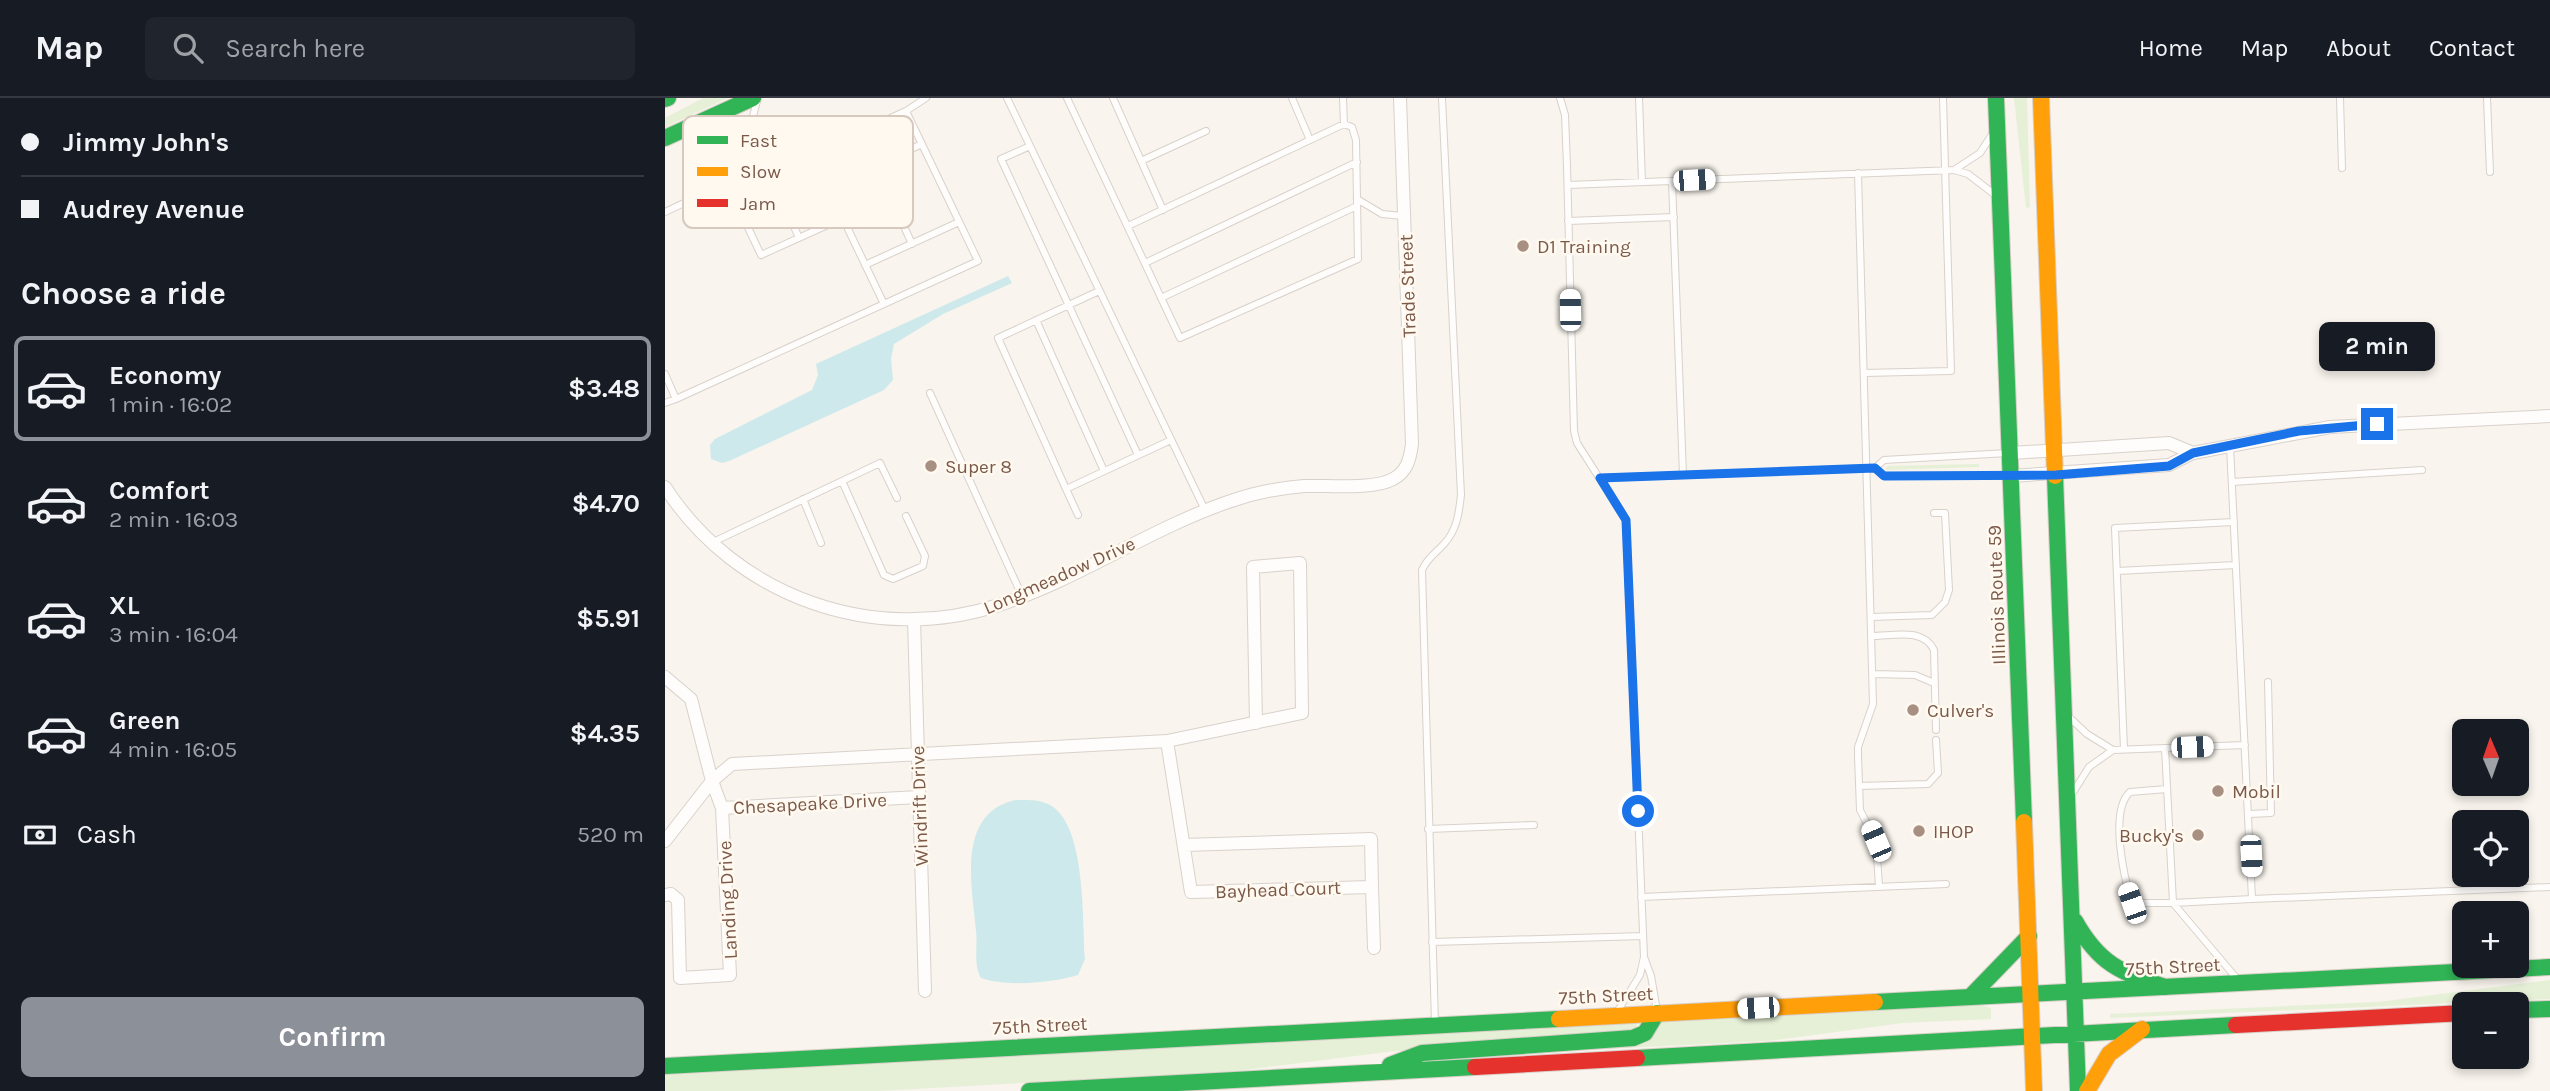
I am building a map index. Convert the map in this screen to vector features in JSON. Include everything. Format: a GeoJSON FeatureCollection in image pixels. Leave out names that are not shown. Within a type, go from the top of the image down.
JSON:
{"type":"FeatureCollection","features":[{"type":"Feature","properties":{"kind":"main road"},"geometry":{"type":"LineString","coordinates":[[714,116],[753,98]]}},
{"type":"Feature","properties":{"kind":"main road","name":"Illinois Route 59"},"geometry":{"type":"LineString","coordinates":[[1996,98],[2034,1091]]}},
{"type":"Feature","properties":{"kind":"main road"},"geometry":{"type":"LineString","coordinates":[[2041,98],[2078,1091]]}},
{"type":"Feature","properties":{"kind":"main road"},"geometry":{"type":"LineString","coordinates":[[665,138],[683,130]]}},
{"type":"Feature","properties":{"kind":"main road"},"geometry":{"type":"LineString","coordinates":[[2072,915],[2088,947],[2109,968],[2165,987]]}},
{"type":"Feature","properties":{"kind":"main road"},"geometry":{"type":"LineString","coordinates":[[1970,997],[1998,971],[2010,950],[2029,936]]}},
{"type":"Feature","properties":{"kind":"main road","name":"75th Street"},"geometry":{"type":"LineString","coordinates":[[665,1066],[2550,967]]}},
{"type":"Feature","properties":{"kind":"main road"},"geometry":{"type":"LineString","coordinates":[[2529,1010],[2550,1009]]}},
{"type":"Feature","properties":{"kind":"main road"},"geometry":{"type":"LineString","coordinates":[[1374,1071],[1422,1053],[1633,1038],[1645,1033],[1657,1013]]}},
{"type":"Feature","properties":{"kind":"main road"},"geometry":{"type":"LineString","coordinates":[[1028,1091],[2452,1014]]}},
{"type":"Feature","properties":{"kind":"main road"},"geometry":{"type":"LineString","coordinates":[[2087,1091],[2109,1054],[2142,1029]]}},
{"type":"Feature","properties":{"kind":"street","name":"Trade Street"},"geometry":{"type":"LineString","coordinates":[[1400,98],[1412,444],[1404,472]]}},
{"type":"Feature","properties":{"kind":"street"},"geometry":{"type":"LineString","coordinates":[[2011,476],[2169,466],[2193,453],[2330,427],[2550,416]]}},
{"type":"Feature","properties":{"kind":"street"},"geometry":{"type":"LineString","coordinates":[[2011,453],[2169,443],[2193,453]]}},
{"type":"Feature","properties":{"kind":"street","name":"Longmeadow Drive"},"geometry":{"type":"LineString","coordinates":[[665,487],[710,543],[770,585],[810,603],[851,615],[914,620],[979,611],[1022,596],[1205,510],[1273,490],[1391,481],[1404,472]]}},
{"type":"Feature","properties":{"kind":"street"},"geometry":{"type":"LineString","coordinates":[[665,841],[712,781],[732,764],[1167,741],[1256,723],[1302,713],[1300,564],[1253,567],[1256,723]]}},
{"type":"Feature","properties":{"kind":"street","name":"Windrift Drive"},"geometry":{"type":"LineString","coordinates":[[914,620],[925,991]]}},
{"type":"Feature","properties":{"kind":"street","name":"Chesapeake Drive"},"geometry":{"type":"LineString","coordinates":[[665,677],[691,699],[712,781],[722,808],[918,797]]}},
{"type":"Feature","properties":{"kind":"street","name":"Bayhead Court"},"geometry":{"type":"LineString","coordinates":[[1167,741],[1191,892],[1372,887]]}},
{"type":"Feature","properties":{"kind":"street","name":"Landing Drive"},"geometry":{"type":"LineString","coordinates":[[665,895],[671,894],[678,900],[680,978],[730,975],[722,808]]}},
{"type":"Feature","properties":{"kind":"street"},"geometry":{"type":"LineString","coordinates":[[1184,845],[1371,839],[1374,948]]}},
{"type":"Feature","properties":{"kind":"lane"},"geometry":{"type":"LineString","coordinates":[[753,116],[758,98]]}},
{"type":"Feature","properties":{"kind":"lane"},"geometry":{"type":"LineString","coordinates":[[895,116],[926,98]]}},
{"type":"Feature","properties":{"kind":"lane"},"geometry":{"type":"LineString","coordinates":[[1007,98],[1205,510]]}},
{"type":"Feature","properties":{"kind":"lane"},"geometry":{"type":"LineString","coordinates":[[1067,98],[1180,338],[1358,259],[1357,162],[1356,140],[1352,127],[1344,124],[1128,226]]}},
{"type":"Feature","properties":{"kind":"lane"},"geometry":{"type":"LineString","coordinates":[[1113,98],[1163,210]]}},
{"type":"Feature","properties":{"kind":"lane"},"geometry":{"type":"LineString","coordinates":[[1292,98],[1310,140]]}},
{"type":"Feature","properties":{"kind":"lane"},"geometry":{"type":"LineString","coordinates":[[1343,98],[1344,124]]}},
{"type":"Feature","properties":{"kind":"lane"},"geometry":{"type":"LineString","coordinates":[[1435,1025],[1422,570],[1429,555],[1444,544],[1457,523],[1461,495],[1442,98]]}},
{"type":"Feature","properties":{"kind":"lane"},"geometry":{"type":"LineString","coordinates":[[1560,98],[1565,114],[1568,185],[1574,431],[1577,443],[1626,520],[1644,957],[1651,976],[1657,1013]]}},
{"type":"Feature","properties":{"kind":"lane"},"geometry":{"type":"LineString","coordinates":[[1639,98],[1642,182]]}},
{"type":"Feature","properties":{"kind":"lane"},"geometry":{"type":"LineString","coordinates":[[1864,373],[1951,371],[1943,98]]}},
{"type":"Feature","properties":{"kind":"lane"},"geometry":{"type":"LineString","coordinates":[[2340,98],[2343,168]]}},
{"type":"Feature","properties":{"kind":"lane"},"geometry":{"type":"LineString","coordinates":[[2487,98],[2490,172]]}},
{"type":"Feature","properties":{"kind":"lane"},"geometry":{"type":"LineString","coordinates":[[906,111],[908,116]]}},
{"type":"Feature","properties":{"kind":"lane"},"geometry":{"type":"LineString","coordinates":[[665,403],[978,261],[913,125]]}},
{"type":"Feature","properties":{"kind":"lane"},"geometry":{"type":"LineString","coordinates":[[1954,170],[1980,153],[1997,125]]}},
{"type":"Feature","properties":{"kind":"lane"},"geometry":{"type":"LineString","coordinates":[[1141,161],[1206,131]]}},
{"type":"Feature","properties":{"kind":"lane"},"geometry":{"type":"LineString","coordinates":[[913,148],[922,144]]}},
{"type":"Feature","properties":{"kind":"lane"},"geometry":{"type":"LineString","coordinates":[[1030,146],[1001,159],[1138,455]]}},
{"type":"Feature","properties":{"kind":"lane"},"geometry":{"type":"LineString","coordinates":[[1145,263],[1357,162]]}},
{"type":"Feature","properties":{"kind":"lane"},"geometry":{"type":"LineString","coordinates":[[1568,185],[1954,170],[1979,181],[1999,200]]}},
{"type":"Feature","properties":{"kind":"lane"},"geometry":{"type":"LineString","coordinates":[[1858,173],[1873,674],[1871,717],[1858,747],[1859,786],[1860,810],[1876,841],[1879,886]]}},
{"type":"Feature","properties":{"kind":"lane"},"geometry":{"type":"LineString","coordinates":[[1672,181],[1683,475]]}},
{"type":"Feature","properties":{"kind":"lane"},"geometry":{"type":"LineString","coordinates":[[1161,298],[1357,203],[1382,214],[1404,216]]}},
{"type":"Feature","properties":{"kind":"lane"},"geometry":{"type":"LineString","coordinates":[[665,212],[683,204]]}},
{"type":"Feature","properties":{"kind":"lane"},"geometry":{"type":"LineString","coordinates":[[1568,221],[1674,217]]}},
{"type":"Feature","properties":{"kind":"lane"},"geometry":{"type":"LineString","coordinates":[[865,265],[959,222]]}},
{"type":"Feature","properties":{"kind":"lane"},"geometry":{"type":"LineString","coordinates":[[748,228],[761,255],[821,228]]}},
{"type":"Feature","properties":{"kind":"lane"},"geometry":{"type":"LineString","coordinates":[[795,228],[799,238]]}},
{"type":"Feature","properties":{"kind":"lane"},"geometry":{"type":"LineString","coordinates":[[848,228],[884,304]]}},
{"type":"Feature","properties":{"kind":"lane"},"geometry":{"type":"LineString","coordinates":[[905,228],[912,244]]}},
{"type":"Feature","properties":{"kind":"lane"},"geometry":{"type":"LineString","coordinates":[[1078,515],[998,338],[1099,291]]}},
{"type":"Feature","properties":{"kind":"lane"},"geometry":{"type":"LineString","coordinates":[[1036,320],[1104,471]]}},
{"type":"Feature","properties":{"kind":"lane"},"geometry":{"type":"LineString","coordinates":[[665,374],[676,398]]}},
{"type":"Feature","properties":{"kind":"lane"},"geometry":{"type":"LineString","coordinates":[[930,393],[1022,596]]}},
{"type":"Feature","properties":{"kind":"lane"},"geometry":{"type":"LineString","coordinates":[[1066,489],[1171,440]]}},
{"type":"Feature","properties":{"kind":"lane"},"geometry":{"type":"LineString","coordinates":[[2230,446],[2252,899]]}},
{"type":"Feature","properties":{"kind":"lane"},"geometry":{"type":"LineString","coordinates":[[1600,478],[1875,468],[1885,460],[2011,453]]}},
{"type":"Feature","properties":{"kind":"lane"},"geometry":{"type":"LineString","coordinates":[[710,543],[880,463],[897,498]]}},
{"type":"Feature","properties":{"kind":"lane"},"geometry":{"type":"LineString","coordinates":[[1875,468],[1884,476],[2011,476]]}},
{"type":"Feature","properties":{"kind":"lane"},"geometry":{"type":"LineString","coordinates":[[2232,482],[2422,470]]}},
{"type":"Feature","properties":{"kind":"lane"},"geometry":{"type":"LineString","coordinates":[[842,481],[884,575],[893,579],[923,566],[925,556],[906,516]]}},
{"type":"Feature","properties":{"kind":"lane"},"geometry":{"type":"LineString","coordinates":[[803,499],[821,543]]}},
{"type":"Feature","properties":{"kind":"lane"},"geometry":{"type":"LineString","coordinates":[[1871,617],[1932,615],[1945,602],[1949,590],[1945,513],[1934,513]]}},
{"type":"Feature","properties":{"kind":"lane"},"geometry":{"type":"LineString","coordinates":[[2124,749],[2115,528],[2234,522]]}},
{"type":"Feature","properties":{"kind":"lane"},"geometry":{"type":"LineString","coordinates":[[2117,571],[2236,565]]}},
{"type":"Feature","properties":{"kind":"lane"},"geometry":{"type":"LineString","coordinates":[[1871,636],[1920,635],[1929,640],[1934,650],[1936,730]]}},
{"type":"Feature","properties":{"kind":"lane"},"geometry":{"type":"LineString","coordinates":[[1873,674],[1915,675],[1934,683]]}},
{"type":"Feature","properties":{"kind":"lane"},"geometry":{"type":"LineString","coordinates":[[2249,814],[2271,813],[2268,682]]}},
{"type":"Feature","properties":{"kind":"lane"},"geometry":{"type":"LineString","coordinates":[[2066,714],[2087,734],[2113,750]]}},
{"type":"Feature","properties":{"kind":"lane"},"geometry":{"type":"LineString","coordinates":[[1859,786],[1928,783],[1938,773],[1936,740]]}},
{"type":"Feature","properties":{"kind":"lane"},"geometry":{"type":"LineString","coordinates":[[2069,803],[2077,782],[2089,767],[2113,750],[2245,745]]}},
{"type":"Feature","properties":{"kind":"lane"},"geometry":{"type":"LineString","coordinates":[[2165,748],[2173,903],[2241,983]]}},
{"type":"Feature","properties":{"kind":"lane"},"geometry":{"type":"LineString","coordinates":[[2167,789],[2130,792],[2123,798],[2120,806],[2122,875],[2132,903],[2550,887]]}},
{"type":"Feature","properties":{"kind":"lane"},"geometry":{"type":"LineString","coordinates":[[1428,830],[1534,825]]}},
{"type":"Feature","properties":{"kind":"lane"},"geometry":{"type":"LineString","coordinates":[[1641,897],[1946,884]]}},
{"type":"Feature","properties":{"kind":"lane"},"geometry":{"type":"LineString","coordinates":[[1432,942],[1643,936]]}},
{"type":"Feature","properties":{"kind":"lane"},"geometry":{"type":"LineString","coordinates":[[1613,1016],[1631,992],[1644,957]]}},
{"type":"Feature","properties":{"kind":"green space"},"geometry":{"type":"Polygon","coordinates":[[[703,98],[728,98],[689,116],[683,116],[683,119],[665,127],[665,118],[703,98]]]}},
{"type":"Feature","properties":{"kind":"green space"},"geometry":{"type":"Polygon","coordinates":[[[2014,98],[2027,98],[2030,207],[2026,208],[2014,98]]]}},
{"type":"Feature","properties":{"kind":"green space"},"geometry":{"type":"Polygon","coordinates":[[[1979,464],[1979,467],[1885,470],[1887,466],[1979,464]]]}},
{"type":"Feature","properties":{"kind":"green space"},"geometry":{"type":"Polygon","coordinates":[[[2550,980],[2550,999],[2529,1000],[2529,992],[2456,992],[2550,980]]]}},
{"type":"Feature","properties":{"kind":"green space"},"geometry":{"type":"Polygon","coordinates":[[[2452,993],[2452,1003],[2110,1018],[2110,1014],[2378,1002],[2452,993]]]}},
{"type":"Feature","properties":{"kind":"green space"},"geometry":{"type":"Polygon","coordinates":[[[1980,1005],[1991,1008],[1991,1019],[1903,1023],[1768,1041],[1604,1049],[1604,1044],[1656,1031],[1661,1021],[1980,1005]]]}},
{"type":"Feature","properties":{"kind":"green space"},"geometry":{"type":"Polygon","coordinates":[[[1632,1022],[1637,1024],[1635,1031],[1387,1052],[1237,1071],[879,1091],[665,1091],[665,1075],[1632,1022]]]}},
{"type":"Feature","properties":{"kind":"water"},"geometry":{"type":"Polygon","coordinates":[[[1008,276],[1012,283],[943,314],[894,344],[891,359],[893,380],[884,390],[729,461],[722,463],[711,459],[710,445],[715,439],[812,390],[818,375],[816,364],[1008,276]]]}},
{"type":"Feature","properties":{"kind":"water"},"geometry":{"type":"Polygon","coordinates":[[[1015,800],[1048,804],[1061,814],[1070,830],[1076,851],[1082,898],[1085,959],[1078,975],[1043,982],[1016,983],[992,981],[981,978],[979,973],[972,893],[972,854],[983,820],[996,808],[1015,800]]]}},
{"type":"Feature","properties":{"kind":"traffic: fast"},"geometry":{"type":"LineString","coordinates":[[713,116],[753,98]]}},
{"type":"Feature","properties":{"kind":"traffic: fast"},"geometry":{"type":"LineString","coordinates":[[1996,98],[2024,822]]}},
{"type":"Feature","properties":{"kind":"traffic: fast"},"geometry":{"type":"LineString","coordinates":[[665,138],[683,130]]}},
{"type":"Feature","properties":{"kind":"traffic: fast"},"geometry":{"type":"LineString","coordinates":[[2055,476],[2078,1091]]}},
{"type":"Feature","properties":{"kind":"traffic: fast"},"geometry":{"type":"LineString","coordinates":[[2075,921],[2102,957],[2123,971],[2165,987]]}},
{"type":"Feature","properties":{"kind":"traffic: fast"},"geometry":{"type":"LineString","coordinates":[[1970,997],[2029,936]]}},
{"type":"Feature","properties":{"kind":"traffic: fast"},"geometry":{"type":"LineString","coordinates":[[1875,1002],[2550,967]]}},
{"type":"Feature","properties":{"kind":"traffic: fast"},"geometry":{"type":"LineString","coordinates":[[2529,1010],[2550,1009]]}},
{"type":"Feature","properties":{"kind":"traffic: fast"},"geometry":{"type":"LineString","coordinates":[[1390,1065],[1422,1053],[1633,1038],[1645,1033],[1657,1013]]}},
{"type":"Feature","properties":{"kind":"traffic: fast"},"geometry":{"type":"LineString","coordinates":[[665,1066],[1559,1019]]}},
{"type":"Feature","properties":{"kind":"traffic: fast"},"geometry":{"type":"LineString","coordinates":[[1637,1058],[2236,1025]]}},
{"type":"Feature","properties":{"kind":"traffic: fast"},"geometry":{"type":"LineString","coordinates":[[1029,1091],[1475,1067]]}},
{"type":"Feature","properties":{"kind":"traffic: slow"},"geometry":{"type":"LineString","coordinates":[[2041,98],[2055,476]]}},
{"type":"Feature","properties":{"kind":"traffic: slow"},"geometry":{"type":"LineString","coordinates":[[2024,822],[2034,1091]]}},
{"type":"Feature","properties":{"kind":"traffic: slow"},"geometry":{"type":"LineString","coordinates":[[1559,1019],[1875,1002]]}},
{"type":"Feature","properties":{"kind":"traffic: slow"},"geometry":{"type":"LineString","coordinates":[[2087,1091],[2109,1054],[2142,1029]]}},
{"type":"Feature","properties":{"kind":"traffic: jam"},"geometry":{"type":"LineString","coordinates":[[2236,1025],[2452,1014]]}},
{"type":"Feature","properties":{"kind":"traffic: jam"},"geometry":{"type":"LineString","coordinates":[[1475,1067],[1637,1058]]}},
{"type":"Feature","properties":{"kind":"place","name":"D1 Training"},"geometry":{"type":"Point","coordinates":[1523,246]}},
{"type":"Feature","properties":{"kind":"place","name":"Super 8"},"geometry":{"type":"Point","coordinates":[931,466]}},
{"type":"Feature","properties":{"kind":"place","name":"Culver's"},"geometry":{"type":"Point","coordinates":[1913,710]}},
{"type":"Feature","properties":{"kind":"place","name":"Mobil"},"geometry":{"type":"Point","coordinates":[2218,791]}},
{"type":"Feature","properties":{"kind":"place","name":"IHOP"},"geometry":{"type":"Point","coordinates":[1919,831]}},
{"type":"Feature","properties":{"kind":"place","name":"Bucky's"},"geometry":{"type":"Point","coordinates":[2198,835]}},
{"type":"Feature","properties":{"kind":"route"},"geometry":{"type":"LineString","coordinates":[[1638,811],[1626,520],[1600,478],[1875,468],[1884,476],[2056,475],[2169,466],[2193,453],[2299,431],[2377,424]]}}]}
